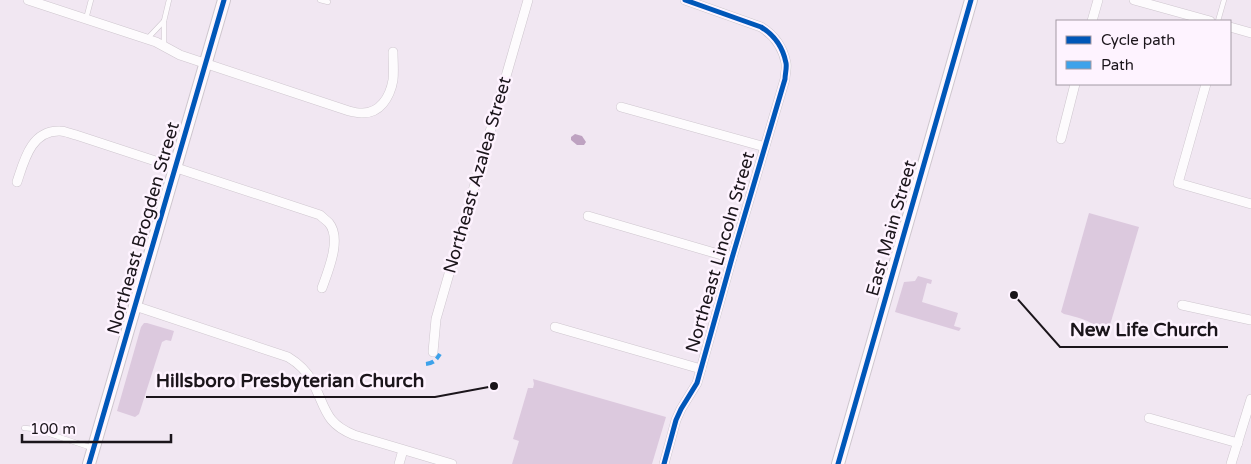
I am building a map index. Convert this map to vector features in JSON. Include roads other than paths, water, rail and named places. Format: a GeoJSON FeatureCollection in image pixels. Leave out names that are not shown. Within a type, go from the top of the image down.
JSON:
{"type":"FeatureCollection","features":[{"type":"Feature","properties":{"kind":"street"},"geometry":{"type":"LineString","coordinates":[[28,0],[164,45],[180,55],[349,111],[361,113],[374,110],[383,104],[388,97],[393,79],[393,52]]}},
{"type":"Feature","properties":{"kind":"street","name":"Northeast Brogden Street"},"geometry":{"type":"LineString","coordinates":[[89,464],[224,0]]}},
{"type":"Feature","properties":{"kind":"street","name":"Northeast Azalea Street"},"geometry":{"type":"LineString","coordinates":[[433,352],[436,319],[528,0]]}},
{"type":"Feature","properties":{"kind":"street","name":"Northeast Lincoln Street"},"geometry":{"type":"LineString","coordinates":[[664,464],[676,420],[697,383],[785,79],[786,63],[779,45],[770,32],[761,27],[685,0]]}},
{"type":"Feature","properties":{"kind":"street","name":"East Main Street"},"geometry":{"type":"LineString","coordinates":[[840,464],[971,0]]}},
{"type":"Feature","properties":{"kind":"street"},"geometry":{"type":"LineString","coordinates":[[1092,20],[1098,0]]}},
{"type":"Feature","properties":{"kind":"street"},"geometry":{"type":"LineString","coordinates":[[1134,0],[1206,20]]}},
{"type":"Feature","properties":{"kind":"street"},"geometry":{"type":"LineString","coordinates":[[1231,27],[1251,33]]}},
{"type":"Feature","properties":{"kind":"street"},"geometry":{"type":"LineString","coordinates":[[1061,139],[1076,85]]}},
{"type":"Feature","properties":{"kind":"street"},"geometry":{"type":"LineString","coordinates":[[1206,85],[1178,183],[1251,204]]}},
{"type":"Feature","properties":{"kind":"street"},"geometry":{"type":"LineString","coordinates":[[621,107],[765,147]]}},
{"type":"Feature","properties":{"kind":"street"},"geometry":{"type":"LineString","coordinates":[[17,182],[29,150],[36,140],[48,133],[60,131],[320,215],[330,224],[335,238],[334,248],[322,288]]}},
{"type":"Feature","properties":{"kind":"street"},"geometry":{"type":"LineString","coordinates":[[588,216],[732,258]]}},
{"type":"Feature","properties":{"kind":"street"},"geometry":{"type":"LineString","coordinates":[[1182,305],[1251,320]]}},
{"type":"Feature","properties":{"kind":"street"},"geometry":{"type":"LineString","coordinates":[[135,306],[288,356],[305,371],[312,381],[327,414],[344,431],[452,464]]}},
{"type":"Feature","properties":{"kind":"street"},"geometry":{"type":"LineString","coordinates":[[555,327],[701,369]]}},
{"type":"Feature","properties":{"kind":"street"},"geometry":{"type":"LineString","coordinates":[[1231,464],[1251,399]]}},
{"type":"Feature","properties":{"kind":"street"},"geometry":{"type":"LineString","coordinates":[[1149,418],[1238,443]]}},
{"type":"Feature","properties":{"kind":"street"},"geometry":{"type":"LineString","coordinates":[[399,464],[403,450]]}},
{"type":"Feature","properties":{"kind":"lane"},"geometry":{"type":"LineString","coordinates":[[86,19],[91,0]]}},
{"type":"Feature","properties":{"kind":"lane"},"geometry":{"type":"LineString","coordinates":[[164,45],[164,20],[169,0]]}},
{"type":"Feature","properties":{"kind":"lane"},"geometry":{"type":"LineString","coordinates":[[320,0],[328,2]]}},
{"type":"Feature","properties":{"kind":"lane"},"geometry":{"type":"LineString","coordinates":[[1218,20],[1224,0]]}},
{"type":"Feature","properties":{"kind":"lane"},"geometry":{"type":"LineString","coordinates":[[147,39],[164,20]]}},
{"type":"Feature","properties":{"kind":"lane"},"geometry":{"type":"LineString","coordinates":[[24,428],[35,429],[94,448]]}},
{"type":"Feature","properties":{"kind":"place","name":"New Life Church"},"geometry":{"type":"Point","coordinates":[1014,295]}},
{"type":"Feature","properties":{"kind":"place","name":"Hillsboro Presbyterian Church"},"geometry":{"type":"Point","coordinates":[494,386]}}]}
